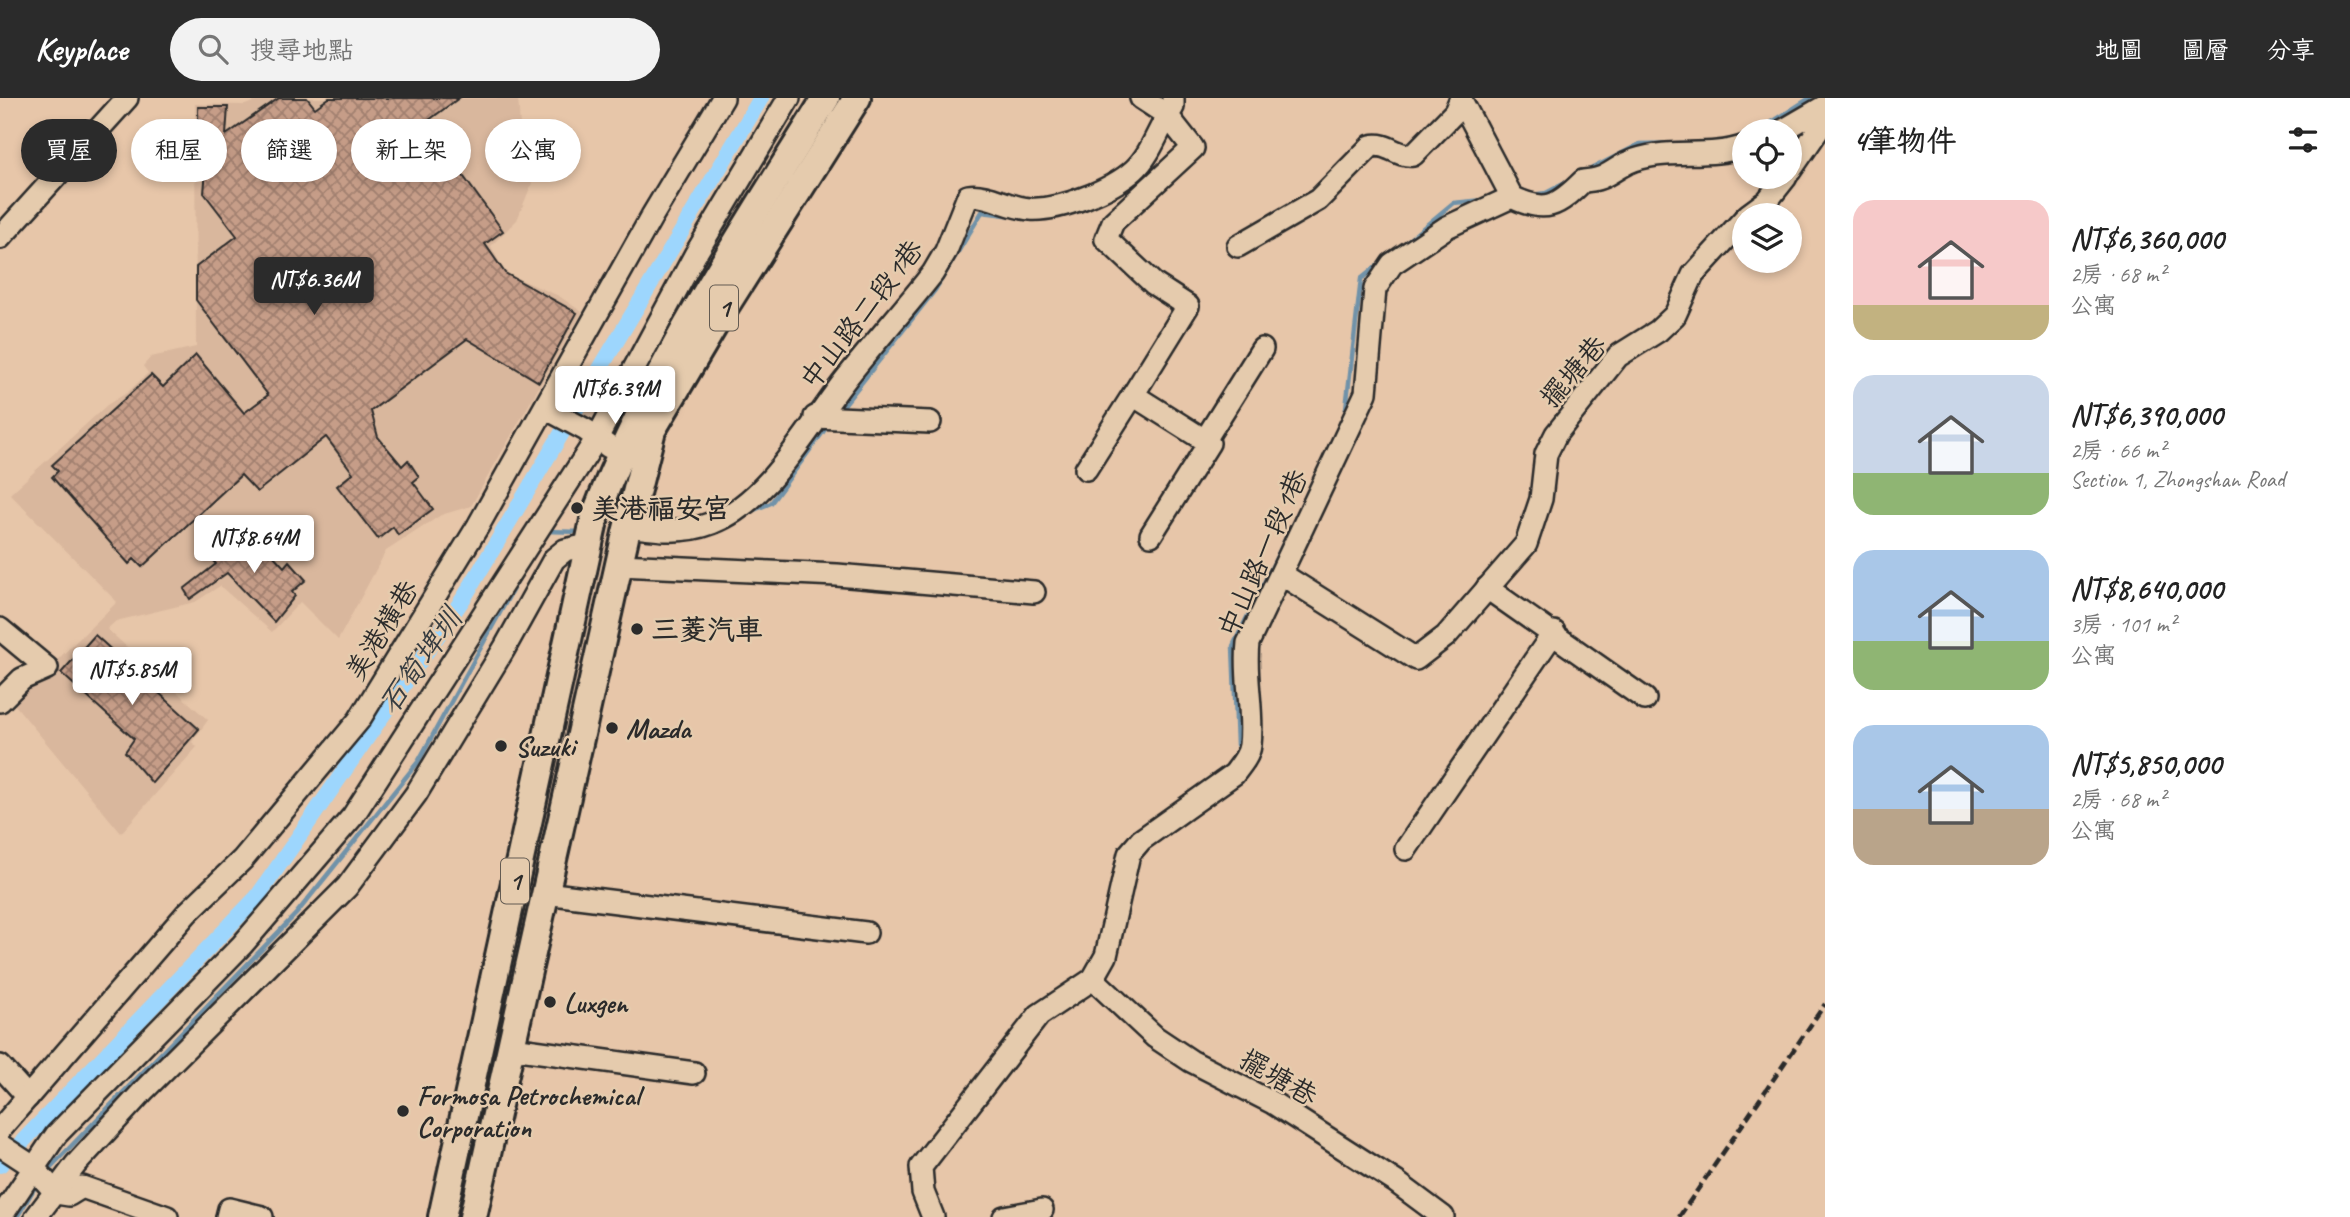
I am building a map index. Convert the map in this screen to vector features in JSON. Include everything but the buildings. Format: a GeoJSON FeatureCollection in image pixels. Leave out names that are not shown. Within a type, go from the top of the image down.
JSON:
{"type":"FeatureCollection","features":[{"type":"Feature","properties":{"kind":"main road","name":"1"},"geometry":{"type":"LineString","coordinates":[[442,1217],[595,516],[619,454],[710,286],[825,98]]}},
{"type":"Feature","properties":{"kind":"main road","name":"1"},"geometry":{"type":"LineString","coordinates":[[473,1217],[626,530],[652,430],[726,305],[857,98]]}},
{"type":"Feature","properties":{"kind":"street"},"geometry":{"type":"LineString","coordinates":[[0,238],[127,98]]}},
{"type":"Feature","properties":{"kind":"street","name":"美港橫巷"},"geometry":{"type":"LineString","coordinates":[[0,1129],[187,913],[243,859],[359,720],[478,526],[652,216],[723,98]]}},
{"type":"Feature","properties":{"kind":"street"},"geometry":{"type":"LineString","coordinates":[[1,1217],[32,1166],[55,1135],[242,945],[353,816],[592,434],[789,98]]}},
{"type":"Feature","properties":{"kind":"street"},"geometry":{"type":"LineString","coordinates":[[1086,469],[1188,306],[1154,284],[1106,239],[1113,222],[1194,148],[1170,107],[1141,98]]}},
{"type":"Feature","properties":{"kind":"street"},"geometry":{"type":"LineString","coordinates":[[1461,99],[1513,197],[1536,206],[1551,207],[1567,197],[1583,181],[1600,180],[1628,162],[1664,154],[1732,149]]}},
{"type":"Feature","properties":{"kind":"street"},"geometry":{"type":"LineString","coordinates":[[1238,246],[1318,200],[1371,146],[1386,145],[1402,156],[1413,155],[1455,112],[1461,99]]}},
{"type":"Feature","properties":{"kind":"street"},"geometry":{"type":"LineString","coordinates":[[1802,119],[1825,106]]}},
{"type":"Feature","properties":{"kind":"street","name":"中山路二段1巷"},"geometry":{"type":"LineString","coordinates":[[626,530],[682,530],[712,523],[736,509],[765,485],[815,417],[933,274],[946,251],[968,196],[977,195],[1020,209],[1046,210],[1111,185],[1135,170],[1170,107]]}},
{"type":"Feature","properties":{"kind":"street"},"geometry":{"type":"LineString","coordinates":[[1802,154],[1825,120]]}},
{"type":"Feature","properties":{"kind":"street","name":"擺塘巷"},"geometry":{"type":"LineString","coordinates":[[1764,203],[1776,189]]}},
{"type":"Feature","properties":{"kind":"street","name":"中山路一段1巷"},"geometry":{"type":"LineString","coordinates":[[1093,979],[1106,956],[1129,854],[1141,840],[1220,785],[1245,761],[1250,746],[1245,663],[1248,643],[1366,393],[1375,289],[1392,264],[1447,227],[1513,197]]}},
{"type":"Feature","properties":{"kind":"street","name":"擺塘巷"},"geometry":{"type":"LineString","coordinates":[[1281,574],[1416,659],[1446,636],[1526,544],[1535,526],[1546,454],[1556,434],[1618,355],[1658,331],[1675,315],[1693,275],[1732,232]]}},
{"type":"Feature","properties":{"kind":"street"},"geometry":{"type":"LineString","coordinates":[[1205,440],[1262,349]]}},
{"type":"Feature","properties":{"kind":"street"},"geometry":{"type":"LineString","coordinates":[[1133,396],[1209,443],[1151,535]]}},
{"type":"Feature","properties":{"kind":"street"},"geometry":{"type":"LineString","coordinates":[[545,408],[592,434],[619,454]]}},
{"type":"Feature","properties":{"kind":"street","name":"中山路二段1巷"},"geometry":{"type":"LineString","coordinates":[[815,417],[930,422]]}},
{"type":"Feature","properties":{"kind":"street"},"geometry":{"type":"LineString","coordinates":[[36,1217],[57,1193],[76,1164],[145,1089],[346,887],[416,794],[504,649],[554,559],[565,550],[588,545]]}},
{"type":"Feature","properties":{"kind":"street"},"geometry":{"type":"LineString","coordinates":[[619,565],[837,575],[1034,592]]}},
{"type":"Feature","properties":{"kind":"street"},"geometry":{"type":"LineString","coordinates":[[1487,588],[1645,699]]}},
{"type":"Feature","properties":{"kind":"street"},"geometry":{"type":"LineString","coordinates":[[0,629],[47,668],[22,680],[0,701]]}},
{"type":"Feature","properties":{"kind":"street"},"geometry":{"type":"LineString","coordinates":[[1406,849],[1553,632]]}},
{"type":"Feature","properties":{"kind":"street"},"geometry":{"type":"LineString","coordinates":[[545,893],[866,933]]}},
{"type":"Feature","properties":{"kind":"street"},"geometry":{"type":"LineString","coordinates":[[242,945],[265,968]]}},
{"type":"Feature","properties":{"kind":"street"},"geometry":{"type":"LineString","coordinates":[[933,1217],[923,1192],[921,1167],[930,1152],[1040,1015],[1093,979]]}},
{"type":"Feature","properties":{"kind":"street","name":"擺塘巷"},"geometry":{"type":"LineString","coordinates":[[1093,979],[1155,1037],[1191,1061],[1273,1103],[1396,1182],[1443,1217]]}},
{"type":"Feature","properties":{"kind":"street"},"geometry":{"type":"LineString","coordinates":[[512,1048],[694,1073]]}},
{"type":"Feature","properties":{"kind":"street"},"geometry":{"type":"LineString","coordinates":[[0,1066],[28,1097]]}},
{"type":"Feature","properties":{"kind":"street"},"geometry":{"type":"LineString","coordinates":[[0,1145],[32,1166],[57,1193],[69,1195],[82,1187],[167,1217]]}},
{"type":"Feature","properties":{"kind":"street"},"geometry":{"type":"LineString","coordinates":[[227,1217],[229,1209],[262,1217]]}},
{"type":"Feature","properties":{"kind":"street"},"geometry":{"type":"LineString","coordinates":[[1004,1217],[1042,1210]]}},
{"type":"Feature","properties":{"kind":"shaded area"},"geometry":{"type":"Polygon","coordinates":[[[264,98],[518,98],[520,119],[485,119],[485,182],[532,183],[517,220],[491,246],[505,273],[559,296],[582,312],[471,506],[441,515],[386,551],[338,640],[300,602],[272,632],[220,586],[195,602],[116,621],[107,629],[208,720],[192,742],[197,747],[121,833],[10,699],[57,675],[52,665],[117,602],[10,494],[107,405],[128,392],[148,373],[143,366],[151,357],[196,347],[195,182],[227,182],[227,119],[195,119],[195,104],[245,105],[264,98]]]}},
{"type":"Feature","properties":{"kind":"waterway","name":"石筍埤圳"},"geometry":{"type":"LineString","coordinates":[[0,1165],[257,897],[465,596],[761,98]]}},
{"type":"Feature","properties":{"kind":"waterway"},"geometry":{"type":"LineString","coordinates":[[1777,119],[1810,98]]}},
{"type":"Feature","properties":{"kind":"waterway"},"geometry":{"type":"LineString","coordinates":[[1585,172],[1640,144],[1685,143]]}},
{"type":"Feature","properties":{"kind":"waterway"},"geometry":{"type":"LineString","coordinates":[[1531,195],[1546,193],[1571,180]]}},
{"type":"Feature","properties":{"kind":"waterway"},"geometry":{"type":"LineString","coordinates":[[1405,243],[1453,203],[1484,200]]}},
{"type":"Feature","properties":{"kind":"waterway"},"geometry":{"type":"LineString","coordinates":[[839,411],[935,290],[982,212],[1014,216]]}},
{"type":"Feature","properties":{"kind":"waterway"},"geometry":{"type":"LineString","coordinates":[[1345,417],[1361,279],[1382,262]]}},
{"type":"Feature","properties":{"kind":"waterway"},"geometry":{"type":"LineString","coordinates":[[747,513],[771,503],[829,424]]}},
{"type":"Feature","properties":{"kind":"waterway"},"geometry":{"type":"LineString","coordinates":[[1237,745],[1233,646],[1306,497]]}},
{"type":"Feature","properties":{"kind":"waterway"},"geometry":{"type":"LineString","coordinates":[[545,531],[582,532]]}},
{"type":"Feature","properties":{"kind":"waterway"},"geometry":{"type":"LineString","coordinates":[[46,1172],[296,914],[418,762],[519,578]]}},
{"type":"Feature","properties":{"kind":"waterway"},"geometry":{"type":"LineString","coordinates":[[17,1217],[38,1182]]}},
{"type":"Feature","properties":{"kind":"railway"},"geometry":{"type":"LineString","coordinates":[[1679,1217],[1825,1004]]}},
{"type":"Feature","properties":{"kind":"place","name":"美港福安宮"},"geometry":{"type":"Point","coordinates":[577,508]}},
{"type":"Feature","properties":{"kind":"place","name":"三菱汽車"},"geometry":{"type":"Point","coordinates":[637,629]}},
{"type":"Feature","properties":{"kind":"place","name":"Mazda"},"geometry":{"type":"Point","coordinates":[612,728]}},
{"type":"Feature","properties":{"kind":"place","name":"Suzuki"},"geometry":{"type":"Point","coordinates":[501,746]}},
{"type":"Feature","properties":{"kind":"place","name":"Luxgen"},"geometry":{"type":"Point","coordinates":[550,1002]}},
{"type":"Feature","properties":{"kind":"place","name":"Formosa Petrochemical Corporation"},"geometry":{"type":"Point","coordinates":[403,1111]}}]}
